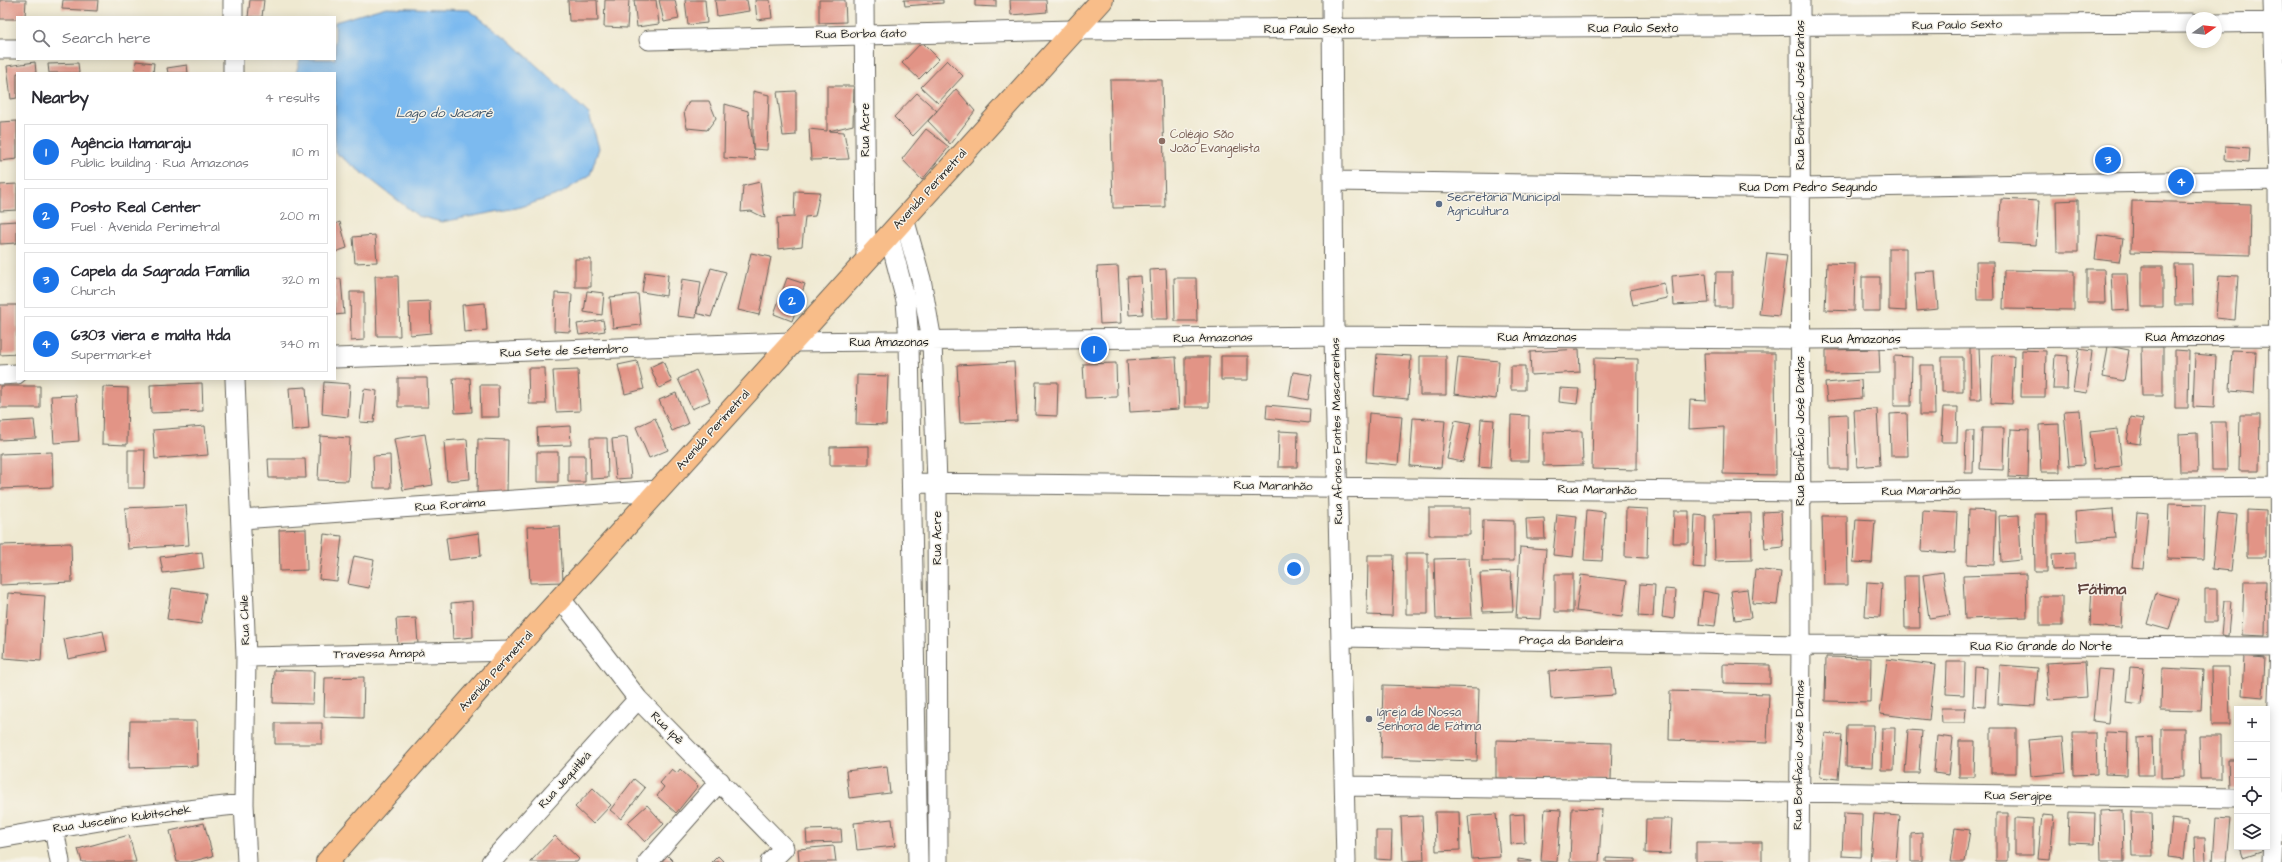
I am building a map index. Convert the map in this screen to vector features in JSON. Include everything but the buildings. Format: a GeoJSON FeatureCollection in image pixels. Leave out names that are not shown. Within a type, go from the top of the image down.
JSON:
{"type":"FeatureCollection","features":[{"type":"Feature","properties":{"kind":"main road","name":"Avenida Perimetral"},"geometry":{"type":"LineString","coordinates":[[327,862],[513,651],[1073,30],[1102,0]]}},
{"type":"Feature","properties":{"kind":"street"},"geometry":{"type":"LineString","coordinates":[[233,0],[233,16]]}},
{"type":"Feature","properties":{"kind":"street","name":"Rua Acre"},"geometry":{"type":"LineString","coordinates":[[864,0],[866,261]]}},
{"type":"Feature","properties":{"kind":"street","name":"Rua Afonso Fontes Mascarenhas"},"geometry":{"type":"LineString","coordinates":[[1332,0],[1334,336],[1346,862]]}},
{"type":"Feature","properties":{"kind":"street","name":"Rua Bonifácio José Dantas"},"geometry":{"type":"LineString","coordinates":[[1799,862],[1801,645],[1799,339],[1800,0]]}},
{"type":"Feature","properties":{"kind":"street"},"geometry":{"type":"LineString","coordinates":[[2272,862],[2281,647],[2280,180],[2278,22],[2273,0]]}},
{"type":"Feature","properties":{"kind":"street"},"geometry":{"type":"LineString","coordinates":[[2222,23],[2278,22]]}},
{"type":"Feature","properties":{"kind":"street","name":"Rua Paulo Sexto"},"geometry":{"type":"LineString","coordinates":[[1073,30],[1800,27],[2186,23]]}},
{"type":"Feature","properties":{"kind":"street","name":"Rua Borba Gato"},"geometry":{"type":"LineString","coordinates":[[649,40],[1073,30]]}},
{"type":"Feature","properties":{"kind":"street"},"geometry":{"type":"LineString","coordinates":[[0,49],[16,49]]}},
{"type":"Feature","properties":{"kind":"street"},"geometry":{"type":"LineString","coordinates":[[233,60],[233,72]]}},
{"type":"Feature","properties":{"kind":"street","name":"Rua Dom Pedro Segundo"},"geometry":{"type":"LineString","coordinates":[[1334,181],[1800,188],[2280,180]]}},
{"type":"Feature","properties":{"kind":"street","name":"Rua Acre"},"geometry":{"type":"LineString","coordinates":[[904,218],[921,279],[932,341],[937,483],[938,862]]}},
{"type":"Feature","properties":{"kind":"street","name":"Rua Acre"},"geometry":{"type":"LineString","coordinates":[[889,235],[906,301],[908,342],[912,483],[918,862]]}},
{"type":"Feature","properties":{"kind":"street","name":"Rua Amazonas"},"geometry":{"type":"LineString","coordinates":[[792,342],[908,342],[1334,336],[1799,339],[2280,336]]}},
{"type":"Feature","properties":{"kind":"street","name":"Rua Sete de Setembro"},"geometry":{"type":"LineString","coordinates":[[336,358],[792,342]]}},
{"type":"Feature","properties":{"kind":"street"},"geometry":{"type":"LineString","coordinates":[[0,375],[16,374]]}},
{"type":"Feature","properties":{"kind":"street","name":"Rua Chile"},"geometry":{"type":"LineString","coordinates":[[235,380],[246,657],[244,804],[247,862]]}},
{"type":"Feature","properties":{"kind":"street","name":"Rua Maranhão"},"geometry":{"type":"LineString","coordinates":[[912,483],[1800,492],[2281,487]]}},
{"type":"Feature","properties":{"kind":"street","name":"Rua Roraima"},"geometry":{"type":"LineString","coordinates":[[241,519],[659,490]]}},
{"type":"Feature","properties":{"kind":"street","name":"Rua Ipê"},"geometry":{"type":"LineString","coordinates":[[561,599],[638,699],[784,848],[770,862]]}},
{"type":"Feature","properties":{"kind":"street","name":"Praça da Bandeira"},"geometry":{"type":"LineString","coordinates":[[1341,637],[1801,645]]}},
{"type":"Feature","properties":{"kind":"street","name":"Rua Rio Grande do Norte"},"geometry":{"type":"LineString","coordinates":[[1801,645],[2281,647]]}},
{"type":"Feature","properties":{"kind":"street","name":"Travessa Amapá"},"geometry":{"type":"LineString","coordinates":[[246,657],[513,651]]}},
{"type":"Feature","properties":{"kind":"street","name":"Rua Jequitibá"},"geometry":{"type":"LineString","coordinates":[[492,862],[638,699]]}},
{"type":"Feature","properties":{"kind":"street"},"geometry":{"type":"LineString","coordinates":[[648,862],[720,781]]}},
{"type":"Feature","properties":{"kind":"street"},"geometry":{"type":"LineString","coordinates":[[1345,786],[1799,794]]}},
{"type":"Feature","properties":{"kind":"street","name":"Rua Sergipe"},"geometry":{"type":"LineString","coordinates":[[1799,794],[2234,798]]}},
{"type":"Feature","properties":{"kind":"street","name":"Rua Juscelino Kubitschek"},"geometry":{"type":"LineString","coordinates":[[0,838],[123,817],[244,804]]}},
{"type":"Feature","properties":{"kind":"street"},"geometry":{"type":"LineString","coordinates":[[54,829],[60,862]]}},
{"type":"Feature","properties":{"kind":"water","name":"Lago do Jacaré"},"geometry":{"type":"Polygon","coordinates":[[[386,7],[469,10],[509,40],[589,114],[599,148],[590,175],[560,194],[521,207],[442,222],[418,216],[336,153],[336,72],[296,72],[300,60],[336,60],[336,22],[386,7]]]}},
{"type":"Feature","properties":{"kind":"place","name":"Colégio São João Evangelista"},"geometry":{"type":"Point","coordinates":[1162,141]}},
{"type":"Feature","properties":{"kind":"place","name":"Capela da Sagrada Família"},"geometry":{"type":"Point","coordinates":[2108,160]}},
{"type":"Feature","properties":{"kind":"place","name":"6303 viera e malta ltda"},"geometry":{"type":"Point","coordinates":[2181,182]}},
{"type":"Feature","properties":{"kind":"place","name":"Secretaria Municipal Agricultura"},"geometry":{"type":"Point","coordinates":[1439,204]}},
{"type":"Feature","properties":{"kind":"place","name":"Posto Real Center"},"geometry":{"type":"Point","coordinates":[792,301]}},
{"type":"Feature","properties":{"kind":"place","name":"Agência Itamaraju"},"geometry":{"type":"Point","coordinates":[1094,349]}},
{"type":"Feature","properties":{"kind":"place","name":"Igreja de Nossa Senhora de Fátima"},"geometry":{"type":"Point","coordinates":[1369,719]}},
{"type":"Feature","properties":{"kind":"district","name":"Fátima"},"geometry":{"type":"Point","coordinates":[2102,589]}}]}
